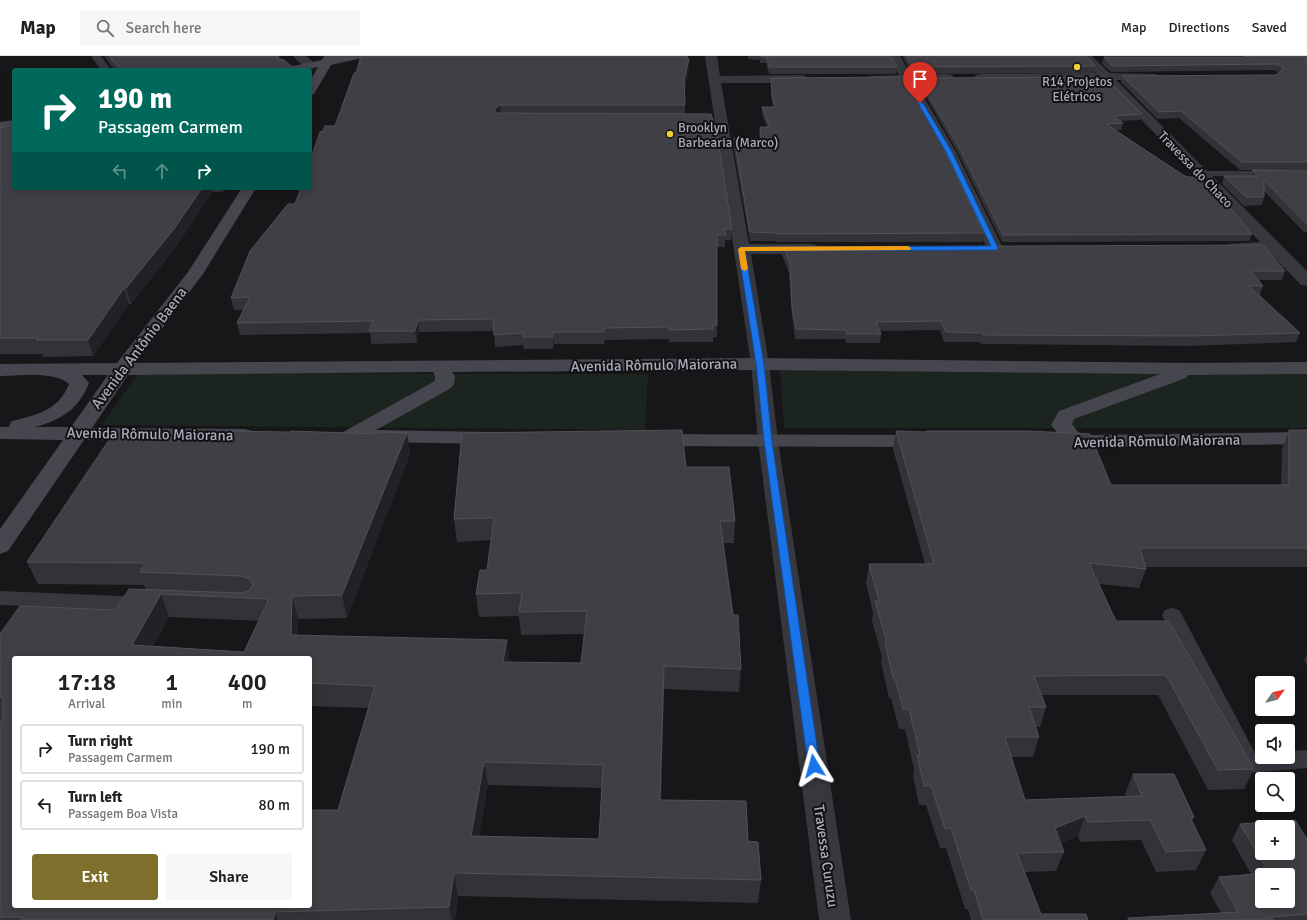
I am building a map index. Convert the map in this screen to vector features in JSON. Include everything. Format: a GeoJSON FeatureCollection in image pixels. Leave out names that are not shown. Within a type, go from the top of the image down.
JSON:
{"type":"FeatureCollection","features":[{"type":"Feature","properties":{"kind":"street"},"geometry":{"type":"LineString","coordinates":[[299,56],[311,65]]}},
{"type":"Feature","properties":{"kind":"street"},"geometry":{"type":"LineString","coordinates":[[297,68],[329,59],[358,56]]}},
{"type":"Feature","properties":{"kind":"street","name":"Travessa Curuzu"},"geometry":{"type":"LineString","coordinates":[[711,56],[715,80],[717,119],[760,364],[768,441],[835,920]]}},
{"type":"Feature","properties":{"kind":"street"},"geometry":{"type":"LineString","coordinates":[[894,56],[949,152],[995,248]]}},
{"type":"Feature","properties":{"kind":"street"},"geometry":{"type":"LineString","coordinates":[[1087,57],[1104,59]]}},
{"type":"Feature","properties":{"kind":"street","name":"Travessa do Chaco"},"geometry":{"type":"LineString","coordinates":[[1087,57],[1200,174],[1307,281]]}},
{"type":"Feature","properties":{"kind":"street"},"geometry":{"type":"LineString","coordinates":[[312,88],[329,59]]}},
{"type":"Feature","properties":{"kind":"street"},"geometry":{"type":"LineString","coordinates":[[858,79],[1162,76]]}},
{"type":"Feature","properties":{"kind":"street"},"geometry":{"type":"LineString","coordinates":[[715,80],[811,79]]}},
{"type":"Feature","properties":{"kind":"street"},"geometry":{"type":"LineString","coordinates":[[0,126],[12,124]]}},
{"type":"Feature","properties":{"kind":"street","name":"Avenida Antônio Baena"},"geometry":{"type":"LineString","coordinates":[[0,546],[122,369],[195,274],[248,190]]}},
{"type":"Feature","properties":{"kind":"street"},"geometry":{"type":"LineString","coordinates":[[1216,247],[1272,247]]}},
{"type":"Feature","properties":{"kind":"street"},"geometry":{"type":"LineString","coordinates":[[741,249],[828,248]]}},
{"type":"Feature","properties":{"kind":"street","name":"Avenida Rômulo Maiorana"},"geometry":{"type":"LineString","coordinates":[[0,370],[439,368],[760,364],[1191,370],[1307,368]]}},
{"type":"Feature","properties":{"kind":"street"},"geometry":{"type":"LineString","coordinates":[[439,368],[445,376],[444,384],[342,436],[508,438]]}},
{"type":"Feature","properties":{"kind":"street"},"geometry":{"type":"LineString","coordinates":[[0,429],[47,418],[64,408],[71,400],[76,393],[79,384],[72,376],[49,370]]}},
{"type":"Feature","properties":{"kind":"street"},"geometry":{"type":"LineString","coordinates":[[1084,442],[1071,436],[1061,425],[1066,415],[1191,370]]}},
{"type":"Feature","properties":{"kind":"street","name":"Avenida Rômulo Maiorana"},"geometry":{"type":"LineString","coordinates":[[0,433],[264,435]]}},
{"type":"Feature","properties":{"kind":"street","name":"Avenida Rômulo Maiorana"},"geometry":{"type":"LineString","coordinates":[[1045,442],[1307,438]]}},
{"type":"Feature","properties":{"kind":"street"},"geometry":{"type":"LineString","coordinates":[[634,440],[942,442]]}},
{"type":"Feature","properties":{"kind":"lane"},"geometry":{"type":"LineString","coordinates":[[96,56],[105,68]]}},
{"type":"Feature","properties":{"kind":"lane"},"geometry":{"type":"LineString","coordinates":[[1200,174],[1307,174]]}},
{"type":"Feature","properties":{"kind":"lane"},"geometry":{"type":"LineString","coordinates":[[0,598],[160,604]]}},
{"type":"Feature","properties":{"kind":"lane"},"geometry":{"type":"LineString","coordinates":[[1172,615],[1248,763],[1307,759]]}},
{"type":"Feature","properties":{"kind":"shaded area"},"geometry":{"type":"Polygon","coordinates":[[[780,369],[1307,373],[1307,428],[784,428],[780,369]]]}},
{"type":"Feature","properties":{"kind":"shaded area"},"geometry":{"type":"Polygon","coordinates":[[[138,373],[648,374],[645,430],[102,425],[138,373]]]}},
{"type":"Feature","properties":{"kind":"building"},"geometry":{"type":"Polygon","coordinates":[[[109,56],[279,56],[278,59],[284,60],[294,68],[118,68],[109,56]]]}},
{"type":"Feature","properties":{"kind":"building"},"geometry":{"type":"Polygon","coordinates":[[[361,56],[687,56],[687,59],[689,59],[684,80],[685,105],[500,105],[494,109],[496,113],[711,114],[716,129],[732,229],[724,229],[726,235],[717,235],[717,325],[712,325],[713,329],[669,330],[669,327],[604,328],[604,332],[553,332],[553,337],[523,337],[523,333],[494,335],[493,319],[418,320],[415,331],[369,331],[373,321],[237,323],[250,297],[231,298],[250,251],[288,204],[295,204],[300,190],[312,190],[312,155],[320,132],[323,131],[325,126],[335,126],[354,73],[356,73],[361,56]]]}},
{"type":"Feature","properties":{"kind":"building"},"geometry":{"type":"Polygon","coordinates":[[[761,56],[891,56],[897,67],[769,67],[767,57],[761,56]]]}},
{"type":"Feature","properties":{"kind":"building"},"geometry":{"type":"Polygon","coordinates":[[[906,56],[1086,56],[1095,66],[913,67],[906,56]]]}},
{"type":"Feature","properties":{"kind":"building"},"geometry":{"type":"Polygon","coordinates":[[[1307,56],[1307,162],[1242,162],[1181,111],[1159,112],[1122,76],[1276,75],[1283,70],[1281,66],[1276,64],[1112,66],[1104,57],[1244,57],[1307,56]]]}},
{"type":"Feature","properties":{"kind":"building"},"geometry":{"type":"Polygon","coordinates":[[[903,77],[942,145],[984,233],[777,234],[750,232],[734,138],[761,139],[760,127],[770,127],[762,107],[776,107],[772,96],[771,78],[903,77]]]}},
{"type":"Feature","properties":{"kind":"building"},"geometry":{"type":"Polygon","coordinates":[[[1105,77],[1142,114],[1114,116],[1123,123],[1106,124],[1183,175],[1188,177],[1203,177],[1225,199],[1223,199],[1252,234],[1003,235],[958,145],[918,78],[1105,77]]]}},
{"type":"Feature","properties":{"kind":"building"},"geometry":{"type":"Polygon","coordinates":[[[10,125],[12,128],[12,190],[201,190],[174,229],[126,288],[124,288],[88,340],[0,338],[0,128],[10,125]]]}},
{"type":"Feature","properties":{"kind":"building"},"geometry":{"type":"Polygon","coordinates":[[[1252,170],[1307,171],[1307,224],[1264,180],[1264,197],[1246,197],[1224,176],[1259,176],[1252,170]]]}},
{"type":"Feature","properties":{"kind":"building"},"geometry":{"type":"Polygon","coordinates":[[[1263,245],[1285,271],[1251,271],[1263,286],[1249,286],[1300,333],[1191,336],[983,335],[982,333],[946,332],[941,321],[876,322],[881,334],[847,334],[846,330],[796,329],[792,307],[790,264],[783,247],[1263,245]]]}},
{"type":"Feature","properties":{"kind":"building"},"geometry":{"type":"Polygon","coordinates":[[[682,430],[686,467],[729,467],[735,521],[720,521],[733,615],[738,615],[741,669],[664,666],[660,800],[746,801],[748,841],[758,842],[761,880],[454,873],[449,907],[275,912],[273,920],[21,920],[23,917],[0,917],[0,721],[3,721],[3,697],[0,697],[0,634],[20,606],[116,610],[129,589],[241,593],[249,591],[253,585],[250,579],[241,576],[140,572],[145,563],[27,562],[111,437],[212,439],[217,431],[291,431],[377,434],[378,432],[407,433],[342,595],[292,596],[291,635],[507,640],[503,662],[581,663],[587,611],[519,612],[522,593],[476,594],[480,570],[487,570],[494,518],[454,519],[462,433],[682,430]],[[161,594],[132,645],[244,652],[269,599],[161,594]],[[484,762],[471,836],[599,839],[603,765],[484,762]]]}},
{"type":"Feature","properties":{"kind":"building"},"geometry":{"type":"Polygon","coordinates":[[[1289,430],[1307,430],[1307,548],[1140,548],[1146,569],[1089,563],[1116,621],[1169,621],[1254,769],[1218,770],[1166,675],[1034,676],[1046,707],[1029,707],[1039,737],[1005,737],[1025,800],[1142,796],[1133,774],[1174,774],[1194,817],[1190,817],[1206,850],[1166,852],[1150,820],[1088,822],[1085,816],[1055,828],[1064,852],[1017,853],[1041,914],[1086,914],[1088,920],[983,920],[974,890],[971,890],[951,828],[945,829],[931,786],[924,786],[917,755],[920,755],[909,709],[903,709],[895,678],[893,678],[885,643],[887,643],[875,601],[879,601],[869,564],[934,564],[896,431],[1027,431],[1090,434],[1111,485],[1289,485],[1289,430]]]}},
{"type":"Feature","properties":{"kind":"building"},"geometry":{"type":"Polygon","coordinates":[[[1295,820],[1307,839],[1307,914],[1271,917],[1273,920],[1129,920],[1128,918],[1238,912],[1219,877],[1255,874],[1255,908],[1295,908],[1295,868],[1266,868],[1261,860],[1295,860],[1295,820]]]}},
{"type":"Feature","properties":{"kind":"building"},"geometry":{"type":"Polygon","coordinates":[[[1255,823],[1255,849],[1240,824],[1255,823]]]}},
{"type":"Feature","properties":{"kind":"slow traffic"},"geometry":{"type":"LineString","coordinates":[[745,269],[741,249],[908,248]]}},
{"type":"Feature","properties":{"kind":"place","name":"R14 Projetos Elétricos"},"geometry":{"type":"Point","coordinates":[1077,67]}},
{"type":"Feature","properties":{"kind":"place","name":"Brooklyn Barbearia (Marco)"},"geometry":{"type":"Point","coordinates":[670,134]}},
{"type":"Feature","properties":{"kind":"route"},"geometry":{"type":"LineString","coordinates":[[814,766],[768,441],[760,364],[741,249],[995,248],[949,152],[920,103]]}}]}
